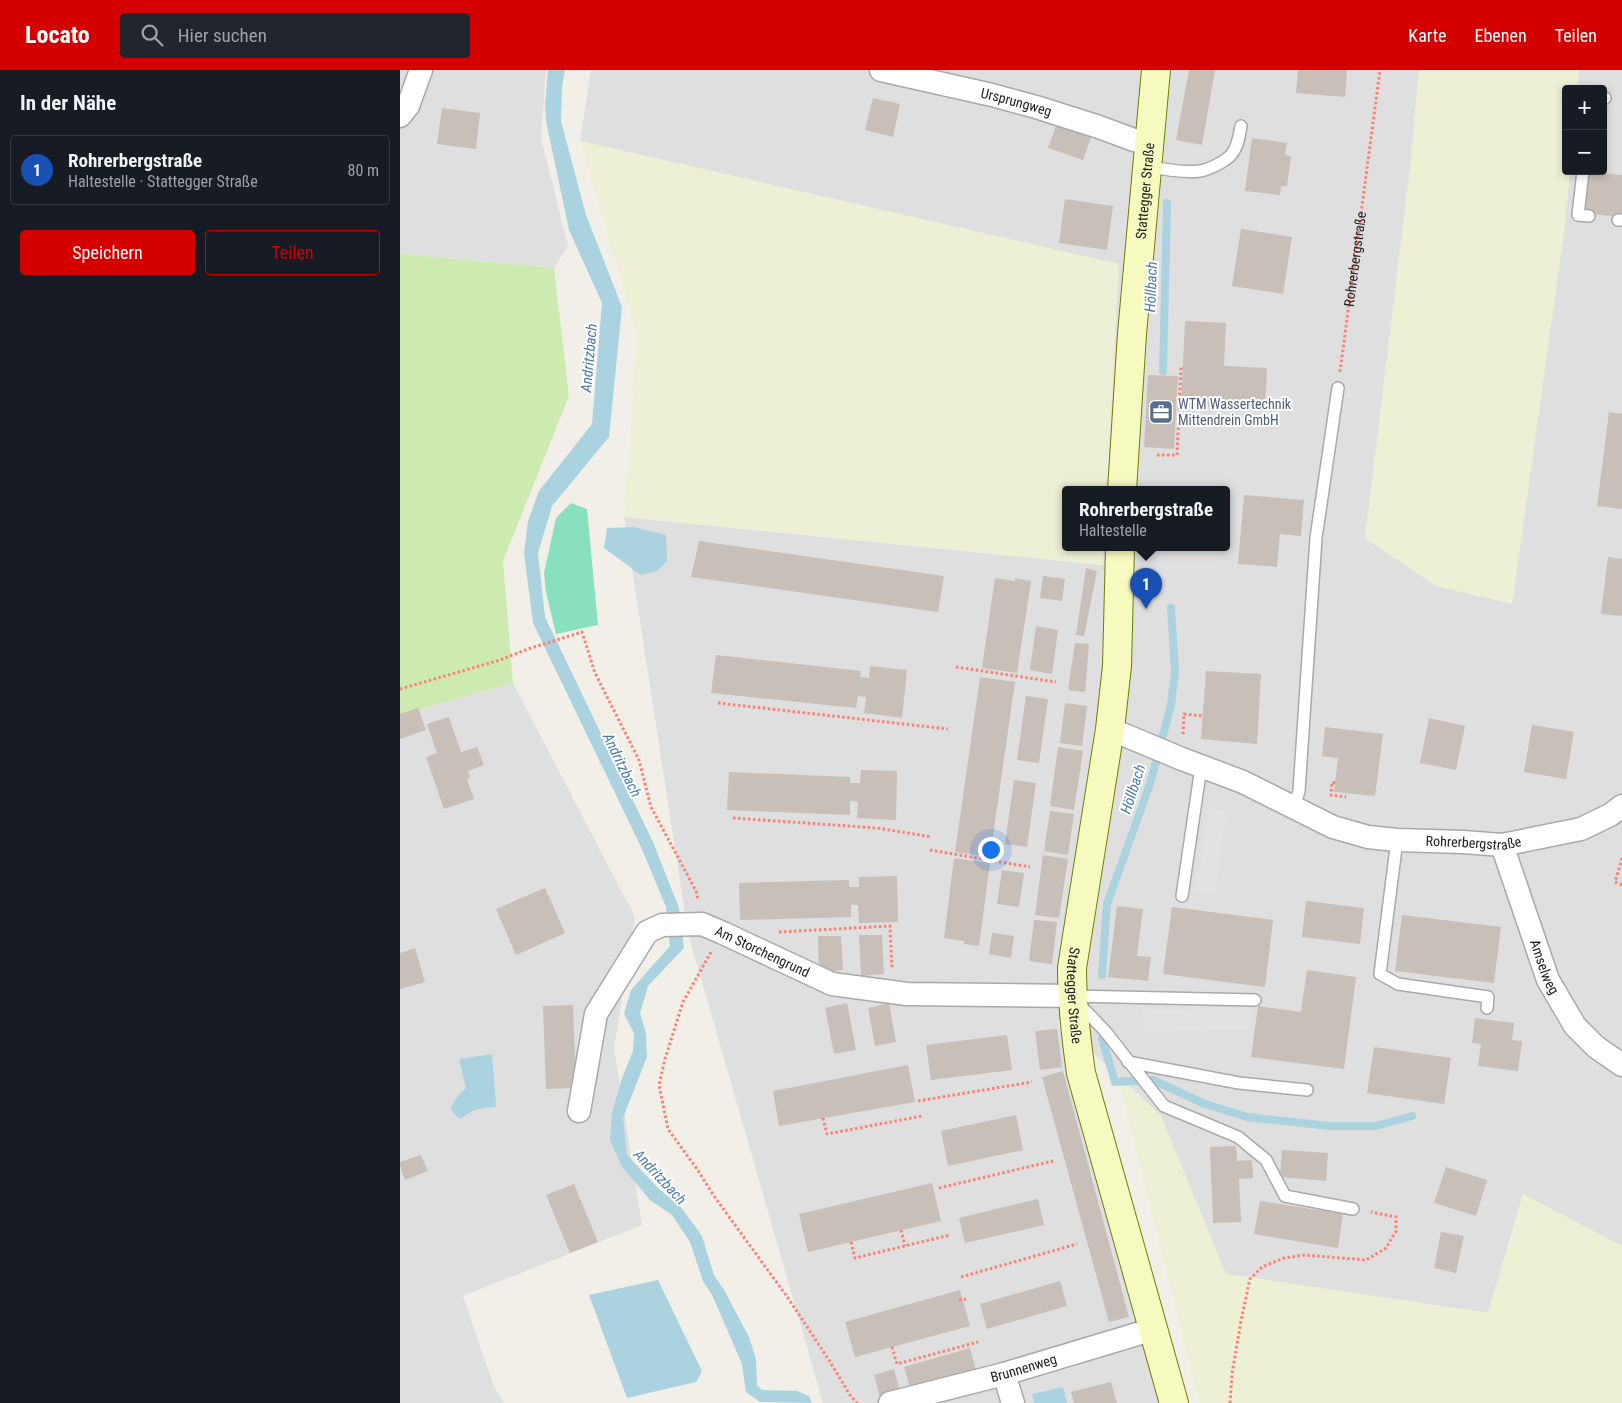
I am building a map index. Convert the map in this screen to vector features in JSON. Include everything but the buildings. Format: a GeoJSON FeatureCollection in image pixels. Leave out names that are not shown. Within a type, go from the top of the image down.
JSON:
{"type":"FeatureCollection","features":[{"type":"Feature","properties":{"kind":"main road","name":"Stattegger Straße"},"geometry":{"type":"LineString","coordinates":[[1122,486],[1132,334],[1156,70]]}},
{"type":"Feature","properties":{"kind":"main road","name":"Stattegger Straße"},"geometry":{"type":"LineString","coordinates":[[1120,551],[1117,666],[1110,729],[1072,968],[1072,996],[1081,1073],[1174,1403]]}},
{"type":"Feature","properties":{"kind":"street"},"geometry":{"type":"LineString","coordinates":[[400,116],[408,106],[421,70]]}},
{"type":"Feature","properties":{"kind":"street","name":"Ursprungweg"},"geometry":{"type":"LineString","coordinates":[[881,70],[1000,97],[1099,127],[1134,140],[1147,154]]}},
{"type":"Feature","properties":{"kind":"street","name":"Rohrerbergstraße"},"geometry":{"type":"LineString","coordinates":[[1110,729],[1244,782],[1333,827],[1368,837],[1502,845],[1580,830],[1610,815],[1622,806]]}},
{"type":"Feature","properties":{"kind":"street","name":"Amselweg"},"geometry":{"type":"LineString","coordinates":[[1502,845],[1548,980],[1575,1026],[1596,1047],[1622,1065]]}},
{"type":"Feature","properties":{"kind":"street","name":"Am Storchengrund"},"geometry":{"type":"LineString","coordinates":[[579,1111],[596,1014],[647,932],[662,925],[696,925],[723,932],[832,984],[907,994],[1072,996]]}},
{"type":"Feature","properties":{"kind":"street","name":"Brunnenweg"},"geometry":{"type":"LineString","coordinates":[[890,1403],[1004,1374],[1154,1329]]}},
{"type":"Feature","properties":{"kind":"street"},"geometry":{"type":"LineString","coordinates":[[1004,1374],[1013,1403]]}},
{"type":"Feature","properties":{"kind":"lane"},"geometry":{"type":"LineString","coordinates":[[1147,154],[1160,169],[1201,171],[1221,163],[1231,156],[1238,142],[1241,126]]}},
{"type":"Feature","properties":{"kind":"lane"},"geometry":{"type":"LineString","coordinates":[[1583,175],[1578,215],[1588,216]]}},
{"type":"Feature","properties":{"kind":"lane"},"geometry":{"type":"LineString","coordinates":[[1294,807],[1300,791],[1316,538],[1338,388]]}},
{"type":"Feature","properties":{"kind":"lane"},"geometry":{"type":"LineString","coordinates":[[1182,896],[1183,759]]}},
{"type":"Feature","properties":{"kind":"lane"},"geometry":{"type":"LineString","coordinates":[[1397,840],[1380,974],[1398,984],[1488,997],[1487,1008]]}},
{"type":"Feature","properties":{"kind":"lane"},"geometry":{"type":"LineString","coordinates":[[1072,996],[1255,1000]]}},
{"type":"Feature","properties":{"kind":"lane"},"geometry":{"type":"LineString","coordinates":[[1072,996],[1105,1030],[1164,1106],[1238,1137],[1266,1160],[1286,1196],[1353,1209]]}},
{"type":"Feature","properties":{"kind":"lane"},"geometry":{"type":"LineString","coordinates":[[1128,1062],[1239,1083],[1307,1090]]}},
{"type":"Feature","properties":{"kind":"path","name":"Rohrerbergstraße"},"geometry":{"type":"LineString","coordinates":[[1338,388],[1380,70]]}},
{"type":"Feature","properties":{"kind":"path"},"geometry":{"type":"LineString","coordinates":[[1157,455],[1177,455],[1180,368],[1182,368]]}},
{"type":"Feature","properties":{"kind":"path"},"geometry":{"type":"LineString","coordinates":[[400,689],[500,660],[582,632],[595,673],[639,760],[651,807],[696,891],[696,925]]}},
{"type":"Feature","properties":{"kind":"path"},"geometry":{"type":"LineString","coordinates":[[956,667],[1056,682]]}},
{"type":"Feature","properties":{"kind":"path"},"geometry":{"type":"LineString","coordinates":[[718,703],[948,729]]}},
{"type":"Feature","properties":{"kind":"path"},"geometry":{"type":"LineString","coordinates":[[1183,759],[1184,714],[1203,716]]}},
{"type":"Feature","properties":{"kind":"path"},"geometry":{"type":"LineString","coordinates":[[1335,783],[1332,782],[1331,795],[1346,797]]}},
{"type":"Feature","properties":{"kind":"path"},"geometry":{"type":"LineString","coordinates":[[733,818],[877,828],[932,838]]}},
{"type":"Feature","properties":{"kind":"path"},"geometry":{"type":"LineString","coordinates":[[930,850],[1030,867]]}},
{"type":"Feature","properties":{"kind":"path"},"geometry":{"type":"LineString","coordinates":[[1622,858],[1614,882],[1622,885]]}},
{"type":"Feature","properties":{"kind":"path"},"geometry":{"type":"LineString","coordinates":[[772,932],[890,926],[893,992]]}},
{"type":"Feature","properties":{"kind":"path"},"geometry":{"type":"LineString","coordinates":[[723,932],[683,1002],[665,1059],[659,1085],[668,1129],[719,1204],[788,1298],[857,1403]]}},
{"type":"Feature","properties":{"kind":"path"},"geometry":{"type":"LineString","coordinates":[[918,1101],[1032,1082]]}},
{"type":"Feature","properties":{"kind":"path"},"geometry":{"type":"LineString","coordinates":[[824,1118],[827,1134],[922,1116]]}},
{"type":"Feature","properties":{"kind":"path"},"geometry":{"type":"LineString","coordinates":[[939,1188],[1053,1161]]}},
{"type":"Feature","properties":{"kind":"path"},"geometry":{"type":"LineString","coordinates":[[1230,1403],[1232,1374],[1250,1279],[1270,1263],[1284,1258],[1306,1255],[1366,1260],[1386,1248],[1396,1231],[1396,1216],[1353,1209]]}},
{"type":"Feature","properties":{"kind":"path"},"geometry":{"type":"LineString","coordinates":[[901,1230],[905,1246]]}},
{"type":"Feature","properties":{"kind":"path"},"geometry":{"type":"LineString","coordinates":[[852,1242],[856,1258],[950,1235]]}},
{"type":"Feature","properties":{"kind":"path"},"geometry":{"type":"LineString","coordinates":[[961,1277],[1077,1244]]}},
{"type":"Feature","properties":{"kind":"path"},"geometry":{"type":"LineString","coordinates":[[959,1300],[966,1299]]}},
{"type":"Feature","properties":{"kind":"path"},"geometry":{"type":"LineString","coordinates":[[892,1347],[897,1364],[978,1342]]}},
{"type":"Feature","properties":{"kind":"shaded area"},"geometry":{"type":"Polygon","coordinates":[[[400,70],[546,70],[541,138],[568,246],[554,268],[400,254],[400,70]]]}},
{"type":"Feature","properties":{"kind":"shaded area"},"geometry":{"type":"Polygon","coordinates":[[[591,70],[1419,70],[1411,159],[1512,604],[1564,231],[1570,175],[1607,175],[1607,85],[1577,85],[1579,70],[1622,70],[1622,1246],[1523,1195],[1488,1313],[1225,1274],[1161,1116],[1057,1019],[1164,1403],[823,1403],[688,933],[624,517],[1102,565],[1104,551],[1230,551],[1230,486],[1107,486],[1118,264],[580,141],[591,70]]]}},
{"type":"Feature","properties":{"kind":"shaded area"},"geometry":{"type":"Polygon","coordinates":[[[513,683],[635,917],[614,1048],[642,1225],[463,1296],[494,1387],[504,1403],[400,1403],[400,715],[513,683]]]}},
{"type":"Feature","properties":{"kind":"shaded area"},"geometry":{"type":"Polygon","coordinates":[[[1209,809],[1227,812],[1214,894],[1196,891],[1209,809]]]}},
{"type":"Feature","properties":{"kind":"shaded area"},"geometry":{"type":"Polygon","coordinates":[[[1250,1007],[1250,1029],[1144,1032],[1143,1010],[1250,1007]]]}},
{"type":"Feature","properties":{"kind":"green space"},"geometry":{"type":"Polygon","coordinates":[[[1419,70],[1579,70],[1577,85],[1562,85],[1562,175],[1570,175],[1564,231],[1512,604],[1436,586],[1365,538],[1411,159],[1419,70]]]}},
{"type":"Feature","properties":{"kind":"green space"},"geometry":{"type":"Polygon","coordinates":[[[580,141],[1119,264],[1107,486],[1062,486],[1062,551],[1104,551],[1103,565],[624,517],[637,335],[580,141]]]}},
{"type":"Feature","properties":{"kind":"green space"},"geometry":{"type":"Polygon","coordinates":[[[400,254],[554,268],[569,396],[503,561],[513,683],[400,715],[400,254]]]}},
{"type":"Feature","properties":{"kind":"green space"},"geometry":{"type":"Polygon","coordinates":[[[571,503],[587,509],[598,625],[556,634],[546,592],[544,573],[556,518],[571,503]]]}},
{"type":"Feature","properties":{"kind":"green space"},"geometry":{"type":"Polygon","coordinates":[[[1117,1075],[1161,1116],[1226,1274],[1488,1313],[1523,1194],[1622,1246],[1622,1403],[1199,1403],[1117,1075]]]}},
{"type":"Feature","properties":{"kind":"water"},"geometry":{"type":"Polygon","coordinates":[[[548,70],[565,70],[562,86],[561,121],[586,215],[622,307],[609,437],[552,506],[538,553],[545,617],[653,842],[679,908],[684,948],[648,986],[640,1013],[646,1033],[647,1057],[623,1118],[627,1155],[659,1189],[680,1206],[702,1236],[714,1275],[749,1337],[756,1359],[757,1385],[762,1390],[797,1391],[809,1396],[812,1403],[760,1402],[746,1392],[742,1364],[713,1297],[703,1281],[690,1242],[672,1215],[650,1200],[622,1167],[610,1140],[612,1113],[622,1078],[633,1051],[634,1033],[624,1014],[631,990],[670,946],[666,907],[641,847],[533,623],[524,553],[528,521],[539,491],[592,424],[602,303],[569,230],[546,121],[545,105],[548,70]]]}},
{"type":"Feature","properties":{"kind":"water"},"geometry":{"type":"Polygon","coordinates":[[[633,527],[666,535],[667,561],[657,571],[641,575],[604,548],[607,528],[633,527]]]}},
{"type":"Feature","properties":{"kind":"water"},"geometry":{"type":"Polygon","coordinates":[[[492,1054],[496,1107],[473,1111],[461,1119],[450,1108],[466,1088],[459,1059],[492,1054]]]}},
{"type":"Feature","properties":{"kind":"water"},"geometry":{"type":"Polygon","coordinates":[[[658,1280],[702,1371],[696,1382],[627,1398],[589,1295],[658,1280]]]}},
{"type":"Feature","properties":{"kind":"water"},"geometry":{"type":"Polygon","coordinates":[[[1063,1387],[1067,1403],[1034,1403],[1032,1394],[1063,1387]]]}},
{"type":"Feature","properties":{"kind":"waterway","name":"Höllbach"},"geometry":{"type":"LineString","coordinates":[[1163,371],[1167,203]]}},
{"type":"Feature","properties":{"kind":"waterway","name":"Höllbach"},"geometry":{"type":"LineString","coordinates":[[1102,975],[1107,904],[1150,784],[1171,705],[1175,671],[1171,608]]}},
{"type":"Feature","properties":{"kind":"waterway"},"geometry":{"type":"LineString","coordinates":[[1102,1039],[1115,1082],[1153,1080],[1205,1104],[1247,1117],[1329,1126],[1376,1126],[1412,1116]]}},
{"type":"Feature","properties":{"kind":"place","name":"WTM Wassertechnik Mittendrein GmbH"},"geometry":{"type":"Point","coordinates":[1161,412]}},
{"type":"Feature","properties":{"kind":"place","name":"Rohrerbergstraße"},"geometry":{"type":"Point","coordinates":[1146,609]}},
{"type":"Feature","properties":{"kind":"water label","name":"Andritzbach"},"geometry":{"type":"Point","coordinates":[589,358]}},
{"type":"Feature","properties":{"kind":"water label","name":"Andritzbach"},"geometry":{"type":"Point","coordinates":[622,765]}},
{"type":"Feature","properties":{"kind":"water label","name":"Andritzbach"},"geometry":{"type":"Point","coordinates":[660,1177]}}]}
